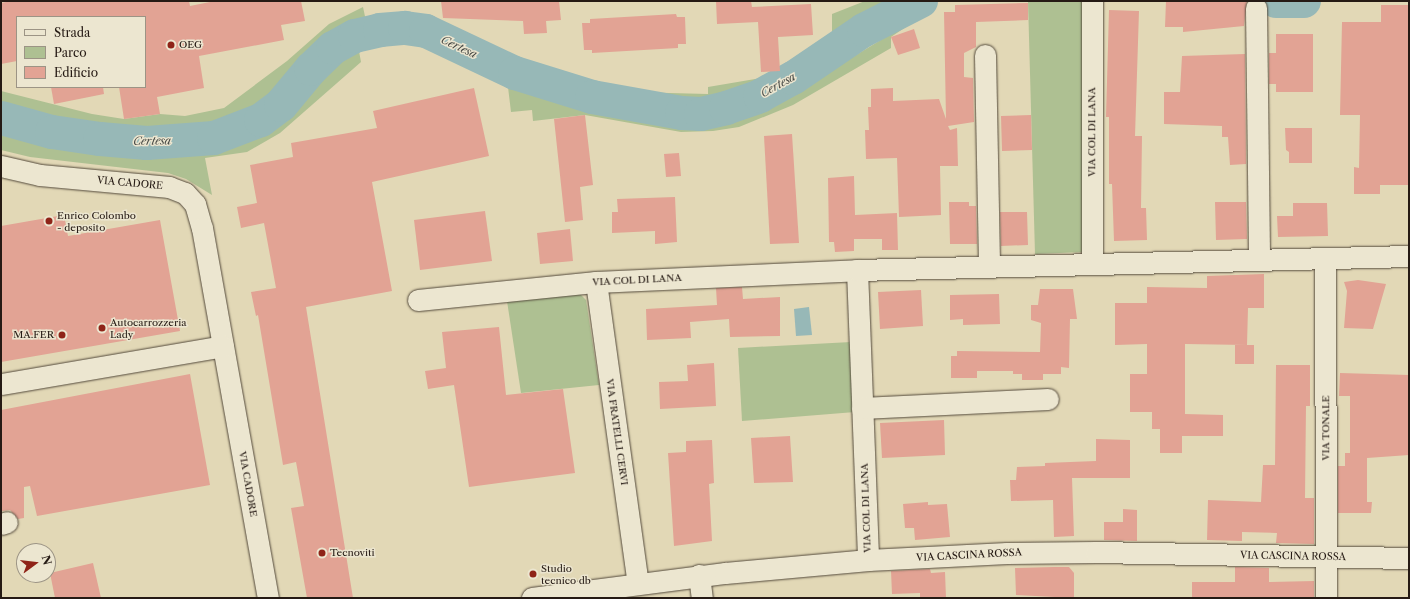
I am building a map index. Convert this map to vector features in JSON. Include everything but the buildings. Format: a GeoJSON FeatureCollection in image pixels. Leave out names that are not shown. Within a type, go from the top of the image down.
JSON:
{"type":"FeatureCollection","features":[{"type":"Feature","properties":{"kind":"street","name":"VIA COL DI LANA"},"geometry":{"type":"LineString","coordinates":[[1092,1],[1092,263]]}},
{"type":"Feature","properties":{"kind":"street"},"geometry":{"type":"LineString","coordinates":[[1256,8],[1260,260]]}},
{"type":"Feature","properties":{"kind":"street"},"geometry":{"type":"LineString","coordinates":[[985,55],[990,266]]}},
{"type":"Feature","properties":{"kind":"street","name":"VIA CADORE"},"geometry":{"type":"LineString","coordinates":[[4,168],[48,175],[159,185],[185,193],[195,204],[200,219],[268,598]]}},
{"type":"Feature","properties":{"kind":"street","name":"VIA COL DI LANA"},"geometry":{"type":"LineString","coordinates":[[418,300],[596,282],[857,270],[1409,256]]}},
{"type":"Feature","properties":{"kind":"street","name":"VIA TONALE"},"geometry":{"type":"LineString","coordinates":[[1325,258],[1326,598]]}},
{"type":"Feature","properties":{"kind":"street","name":"VIA COL DI LANA"},"geometry":{"type":"LineString","coordinates":[[857,270],[868,560]]}},
{"type":"Feature","properties":{"kind":"street","name":"VIA FRATELLI CERVI"},"geometry":{"type":"LineString","coordinates":[[596,282],[638,583]]}},
{"type":"Feature","properties":{"kind":"street"},"geometry":{"type":"LineString","coordinates":[[1,384],[223,346]]}},
{"type":"Feature","properties":{"kind":"street"},"geometry":{"type":"LineString","coordinates":[[862,408],[1048,399]]}},
{"type":"Feature","properties":{"kind":"street","name":"VIA CASCINA ROSSA"},"geometry":{"type":"LineString","coordinates":[[532,598],[699,575],[868,560],[1039,552],[1409,558]]}},
{"type":"Feature","properties":{"kind":"street"},"geometry":{"type":"LineString","coordinates":[[699,575],[702,598]]}},
{"type":"Feature","properties":{"kind":"green space"},"geometry":{"type":"Polygon","coordinates":[[[865,1],[893,1],[832,34],[832,14],[865,1]]]}},
{"type":"Feature","properties":{"kind":"green space"},"geometry":{"type":"Polygon","coordinates":[[[1028,1],[1087,1],[1084,252],[1035,254],[1028,1]]]}},
{"type":"Feature","properties":{"kind":"green space"},"geometry":{"type":"Polygon","coordinates":[[[938,5],[891,37],[891,48],[793,105],[739,127],[713,131],[681,132],[585,115],[533,121],[532,110],[511,112],[507,79],[543,94],[575,103],[669,120],[698,123],[733,116],[799,90],[938,5]]]}},
{"type":"Feature","properties":{"kind":"green space"},"geometry":{"type":"Polygon","coordinates":[[[363,7],[366,21],[346,30],[320,49],[281,97],[248,120],[225,128],[189,133],[85,129],[44,123],[1,108],[1,91],[92,114],[124,119],[160,114],[185,116],[224,108],[287,61],[329,24],[363,7]]]}},
{"type":"Feature","properties":{"kind":"green space"},"geometry":{"type":"Polygon","coordinates":[[[371,44],[359,51],[361,62],[280,133],[247,152],[205,158],[212,195],[186,179],[168,173],[30,157],[1,150],[1,127],[70,144],[134,149],[203,148],[242,140],[262,132],[293,111],[329,65],[341,56],[371,44]]]}},
{"type":"Feature","properties":{"kind":"green space"},"geometry":{"type":"Polygon","coordinates":[[[761,78],[762,84],[746,91],[704,104],[631,92],[708,94],[708,87],[761,78]]]}},
{"type":"Feature","properties":{"kind":"green space"},"geometry":{"type":"Polygon","coordinates":[[[579,293],[586,300],[599,385],[521,393],[507,301],[579,293]]]}},
{"type":"Feature","properties":{"kind":"green space"},"geometry":{"type":"Polygon","coordinates":[[[851,342],[855,412],[742,421],[738,348],[851,342]]]}},
{"type":"Feature","properties":{"kind":"water"},"geometry":{"type":"Polygon","coordinates":[[[809,307],[812,335],[796,336],[794,309],[809,307]]]}},
{"type":"Feature","properties":{"kind":"waterway","name":"Certesa"},"geometry":{"type":"LineString","coordinates":[[1,118],[52,132],[100,139],[147,143],[214,138],[261,120],[281,105],[311,69],[333,48],[355,36],[380,30],[405,28],[426,31],[515,73],[592,97],[682,113],[701,114],[726,108],[760,96],[793,78],[864,30],[921,1]]}},
{"type":"Feature","properties":{"kind":"waterway","name":"Certesa"},"geometry":{"type":"LineString","coordinates":[[1276,1],[1304,1]]}},
{"type":"Feature","properties":{"kind":"place","name":"OEG"},"geometry":{"type":"Point","coordinates":[171,45]}},
{"type":"Feature","properties":{"kind":"place","name":"Enrico Colombo - deposito"},"geometry":{"type":"Point","coordinates":[49,221]}},
{"type":"Feature","properties":{"kind":"place","name":"Autocarrozzeria Lady"},"geometry":{"type":"Point","coordinates":[102,328]}},
{"type":"Feature","properties":{"kind":"place","name":"MA.FER"},"geometry":{"type":"Point","coordinates":[62,335]}},
{"type":"Feature","properties":{"kind":"place","name":"Tecnoviti"},"geometry":{"type":"Point","coordinates":[322,553]}},
{"type":"Feature","properties":{"kind":"place","name":"Studio tecnico db"},"geometry":{"type":"Point","coordinates":[533,574]}}]}
